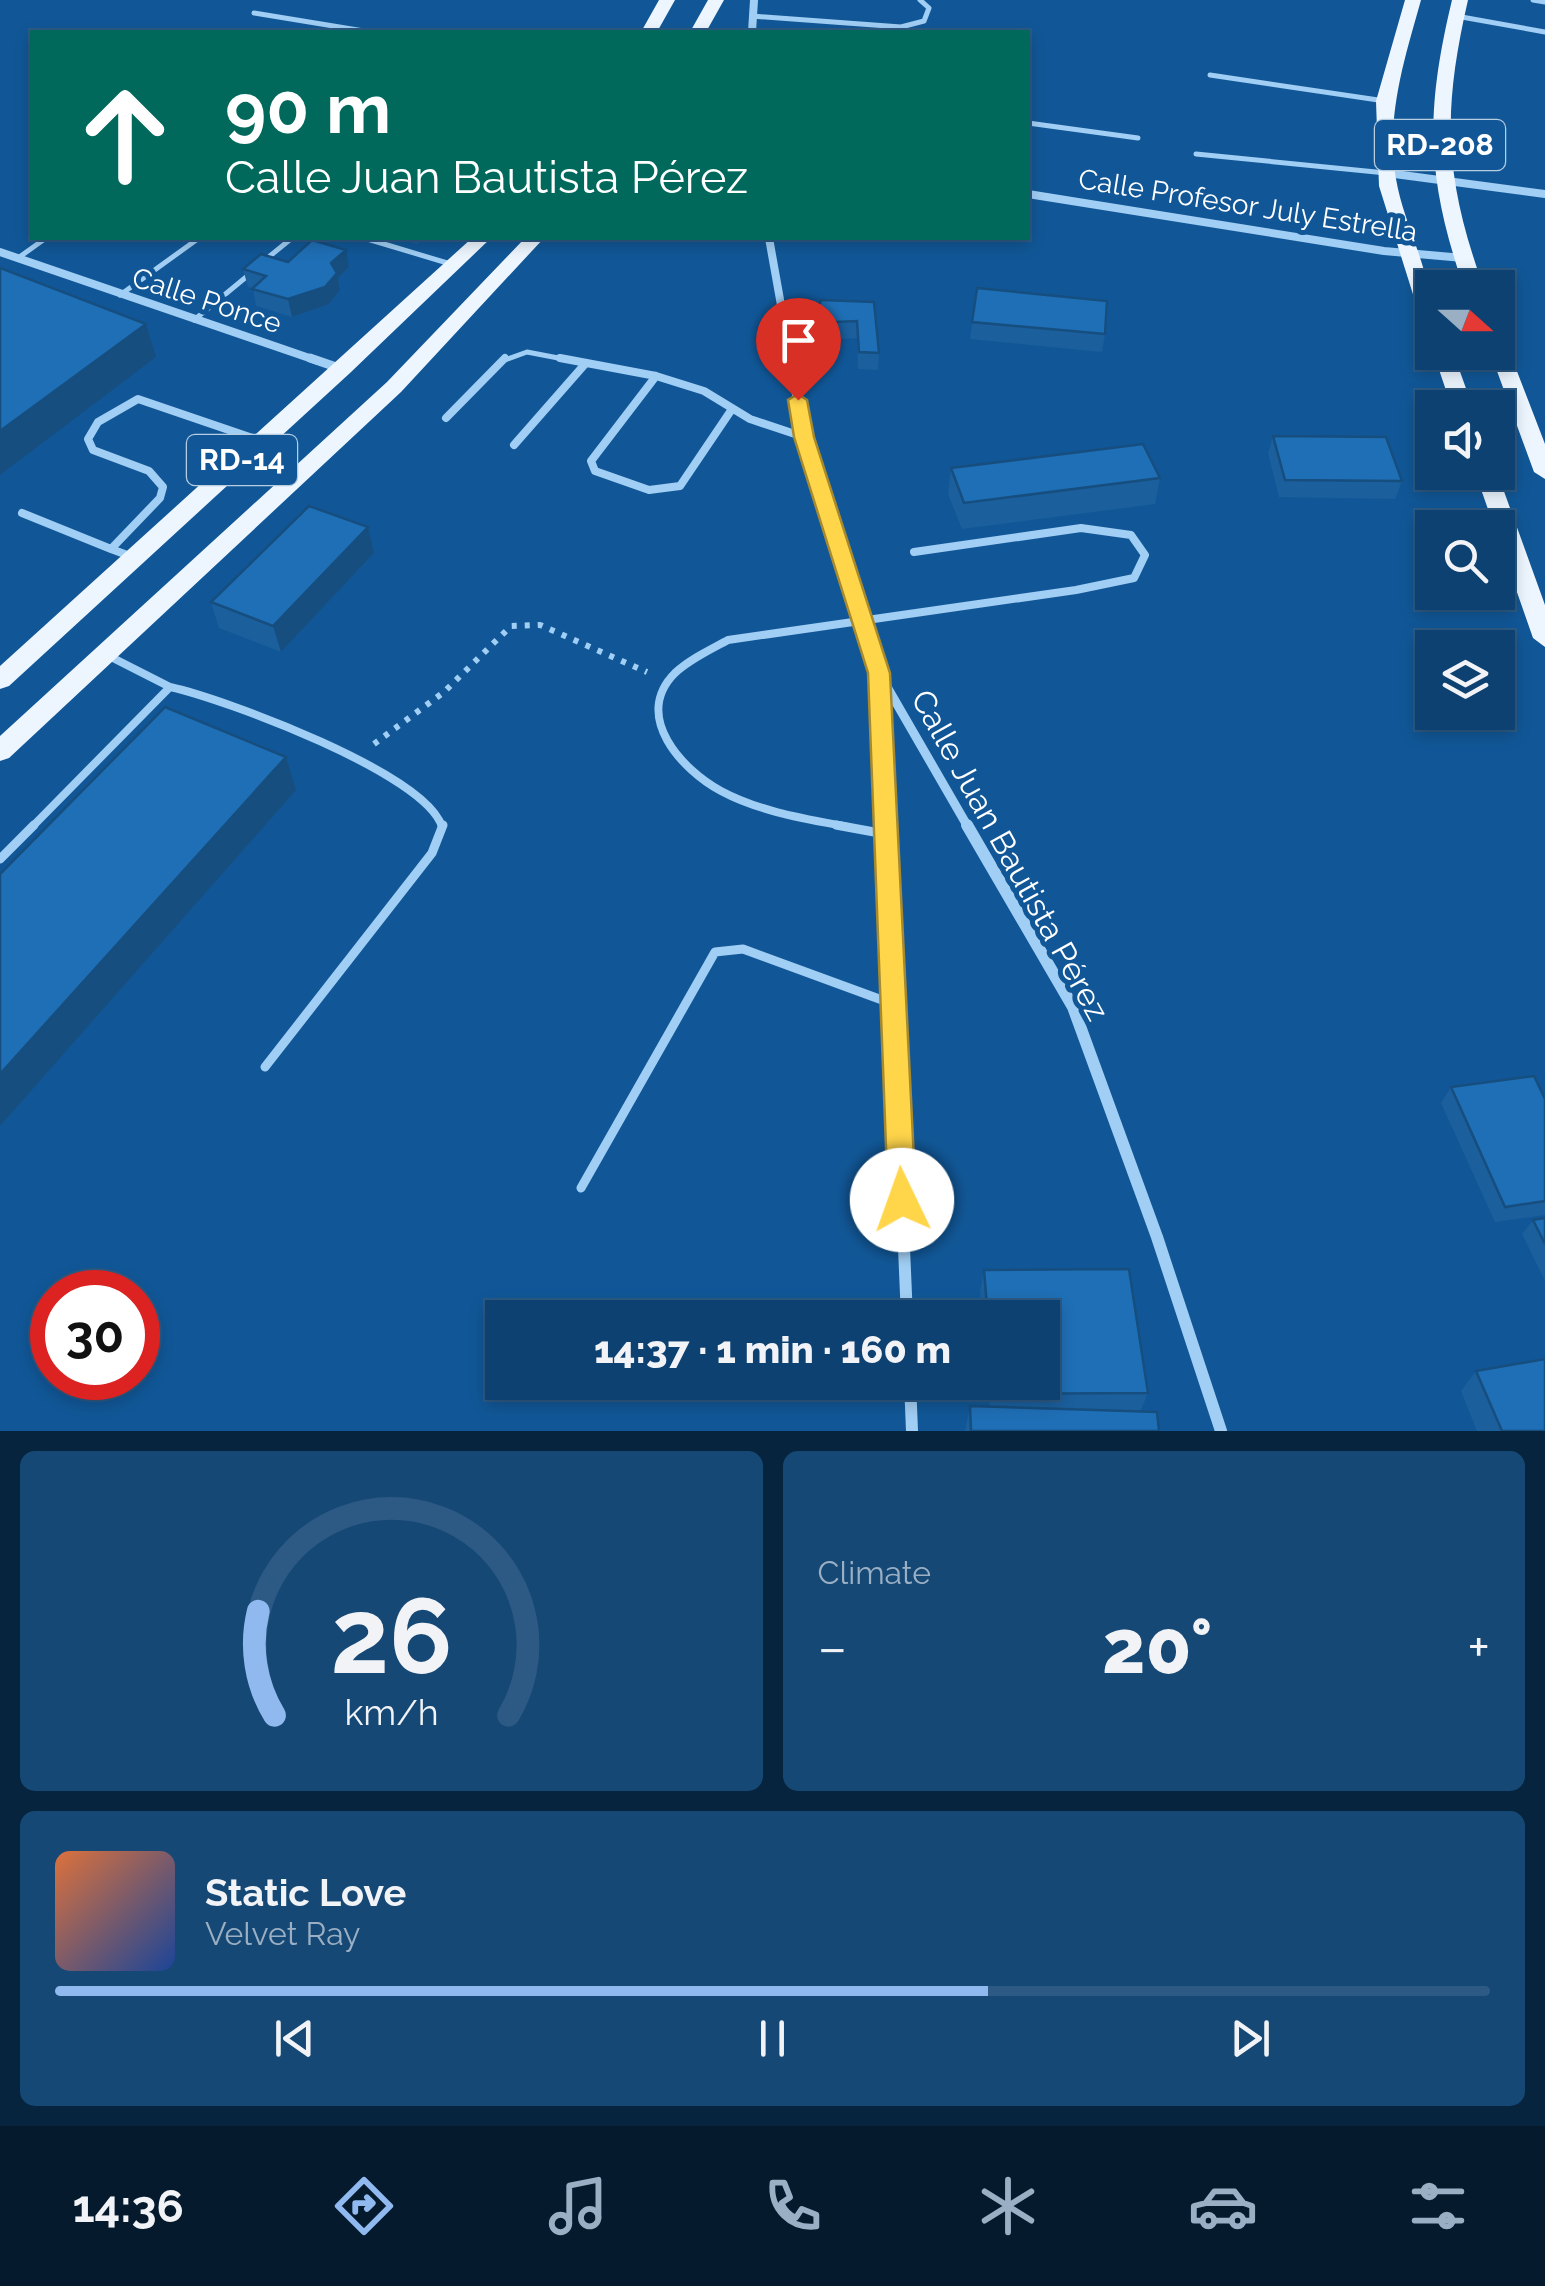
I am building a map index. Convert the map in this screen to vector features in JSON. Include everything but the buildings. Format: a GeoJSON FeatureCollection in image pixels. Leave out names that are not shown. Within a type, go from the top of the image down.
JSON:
{"type":"FeatureCollection","features":[{"type":"Feature","properties":{"kind":"main road"},"geometry":{"type":"LineString","coordinates":[[650,30],[668,0]]}},
{"type":"Feature","properties":{"kind":"main road"},"geometry":{"type":"LineString","coordinates":[[699,30],[716,0]]}},
{"type":"Feature","properties":{"kind":"main road","name":"RD-208"},"geometry":{"type":"LineString","coordinates":[[1413,0],[1384,101],[1387,173],[1415,274]]}},
{"type":"Feature","properties":{"kind":"main road","name":"RD-208"},"geometry":{"type":"LineString","coordinates":[[1459,8],[1439,101],[1441,180],[1467,270]]}},
{"type":"Feature","properties":{"kind":"main road","name":"RD-14"},"geometry":{"type":"LineString","coordinates":[[0,680],[480,240]]}},
{"type":"Feature","properties":{"kind":"main road","name":"RD-14"},"geometry":{"type":"LineString","coordinates":[[0,751],[394,387],[533,240]]}},
{"type":"Feature","properties":{"kind":"main road"},"geometry":{"type":"LineString","coordinates":[[1506,370],[1545,472]]}},
{"type":"Feature","properties":{"kind":"main road"},"geometry":{"type":"LineString","coordinates":[[1492,490],[1545,638]]}},
{"type":"Feature","properties":{"kind":"street"},"geometry":{"type":"LineString","coordinates":[[752,30],[754,0]]}},
{"type":"Feature","properties":{"kind":"street"},"geometry":{"type":"LineString","coordinates":[[1387,173],[1545,194]]}},
{"type":"Feature","properties":{"kind":"street","name":"Calle Profesor July Estrella"},"geometry":{"type":"LineString","coordinates":[[1030,194],[1408,254],[1463,258]]}},
{"type":"Feature","properties":{"kind":"street","name":"Calle Juan Bautista Pérez"},"geometry":{"type":"LineString","coordinates":[[769,240],[804,437],[879,673],[1073,1007],[1157,1237],[1221,1431]]}},
{"type":"Feature","properties":{"kind":"street","name":"Calle Ponce"},"geometry":{"type":"LineString","coordinates":[[0,252],[343,369]]}},
{"type":"Feature","properties":{"kind":"street"},"geometry":{"type":"LineString","coordinates":[[879,673],[906,1300]]}},
{"type":"Feature","properties":{"kind":"street"},"geometry":{"type":"LineString","coordinates":[[911,1400],[912,1431]]}},
{"type":"Feature","properties":{"kind":"lane"},"geometry":{"type":"LineString","coordinates":[[752,16],[902,27],[914,25],[929,14],[929,8],[920,0]]}},
{"type":"Feature","properties":{"kind":"lane"},"geometry":{"type":"LineString","coordinates":[[1533,0],[1545,2]]}},
{"type":"Feature","properties":{"kind":"lane"},"geometry":{"type":"LineString","coordinates":[[1459,8],[1545,32]]}},
{"type":"Feature","properties":{"kind":"lane"},"geometry":{"type":"LineString","coordinates":[[254,13],[358,30]]}},
{"type":"Feature","properties":{"kind":"lane"},"geometry":{"type":"LineString","coordinates":[[1210,75],[1384,101]]}},
{"type":"Feature","properties":{"kind":"lane"},"geometry":{"type":"LineString","coordinates":[[1030,123],[1138,138]]}},
{"type":"Feature","properties":{"kind":"lane"},"geometry":{"type":"LineString","coordinates":[[1196,154],[1387,173]]}},
{"type":"Feature","properties":{"kind":"lane"},"geometry":{"type":"LineString","coordinates":[[18,258],[43,240]]}},
{"type":"Feature","properties":{"kind":"lane"},"geometry":{"type":"LineString","coordinates":[[120,295],[196,240]]}},
{"type":"Feature","properties":{"kind":"lane"},"geometry":{"type":"LineString","coordinates":[[194,320],[290,240]]}},
{"type":"Feature","properties":{"kind":"lane"},"geometry":{"type":"LineString","coordinates":[[371,240],[454,265]]}},
{"type":"Feature","properties":{"kind":"lane"},"geometry":{"type":"LineString","coordinates":[[446,418],[515,352],[656,376],[722,398],[732,409],[804,437]]}},
{"type":"Feature","properties":{"kind":"lane"},"geometry":{"type":"LineString","coordinates":[[514,446],[585,364]]}},
{"type":"Feature","properties":{"kind":"lane"},"geometry":{"type":"LineString","coordinates":[[656,376],[591,461],[595,471],[648,491],[668,494],[680,486],[732,409]]}},
{"type":"Feature","properties":{"kind":"lane"},"geometry":{"type":"LineString","coordinates":[[111,549],[160,498],[163,487],[150,471],[93,450],[90,432],[109,413],[138,399],[262,442]]}},
{"type":"Feature","properties":{"kind":"lane"},"geometry":{"type":"LineString","coordinates":[[22,513],[135,558]]}},
{"type":"Feature","properties":{"kind":"lane"},"geometry":{"type":"LineString","coordinates":[[885,834],[741,802],[686,770],[666,744],[657,710],[666,680],[684,664],[728,640],[1076,590],[1134,578],[1145,554],[1131,535],[1082,528],[914,552]]}},
{"type":"Feature","properties":{"kind":"lane"},"geometry":{"type":"LineString","coordinates":[[107,655],[170,687],[192,692],[355,758],[431,805],[442,824],[432,853],[265,1068]]}},
{"type":"Feature","properties":{"kind":"lane"},"geometry":{"type":"LineString","coordinates":[[0,859],[170,687]]}},
{"type":"Feature","properties":{"kind":"lane"},"geometry":{"type":"LineString","coordinates":[[581,1188],[715,952],[743,949],[893,1004]]}},
{"type":"Feature","properties":{"kind":"path"},"geometry":{"type":"LineString","coordinates":[[355,758],[444,692],[512,626],[540,625],[666,680]]}},
{"type":"Feature","properties":{"kind":"route"},"geometry":{"type":"LineString","coordinates":[[798,400],[804,437],[879,673],[902,1200]]}}]}
